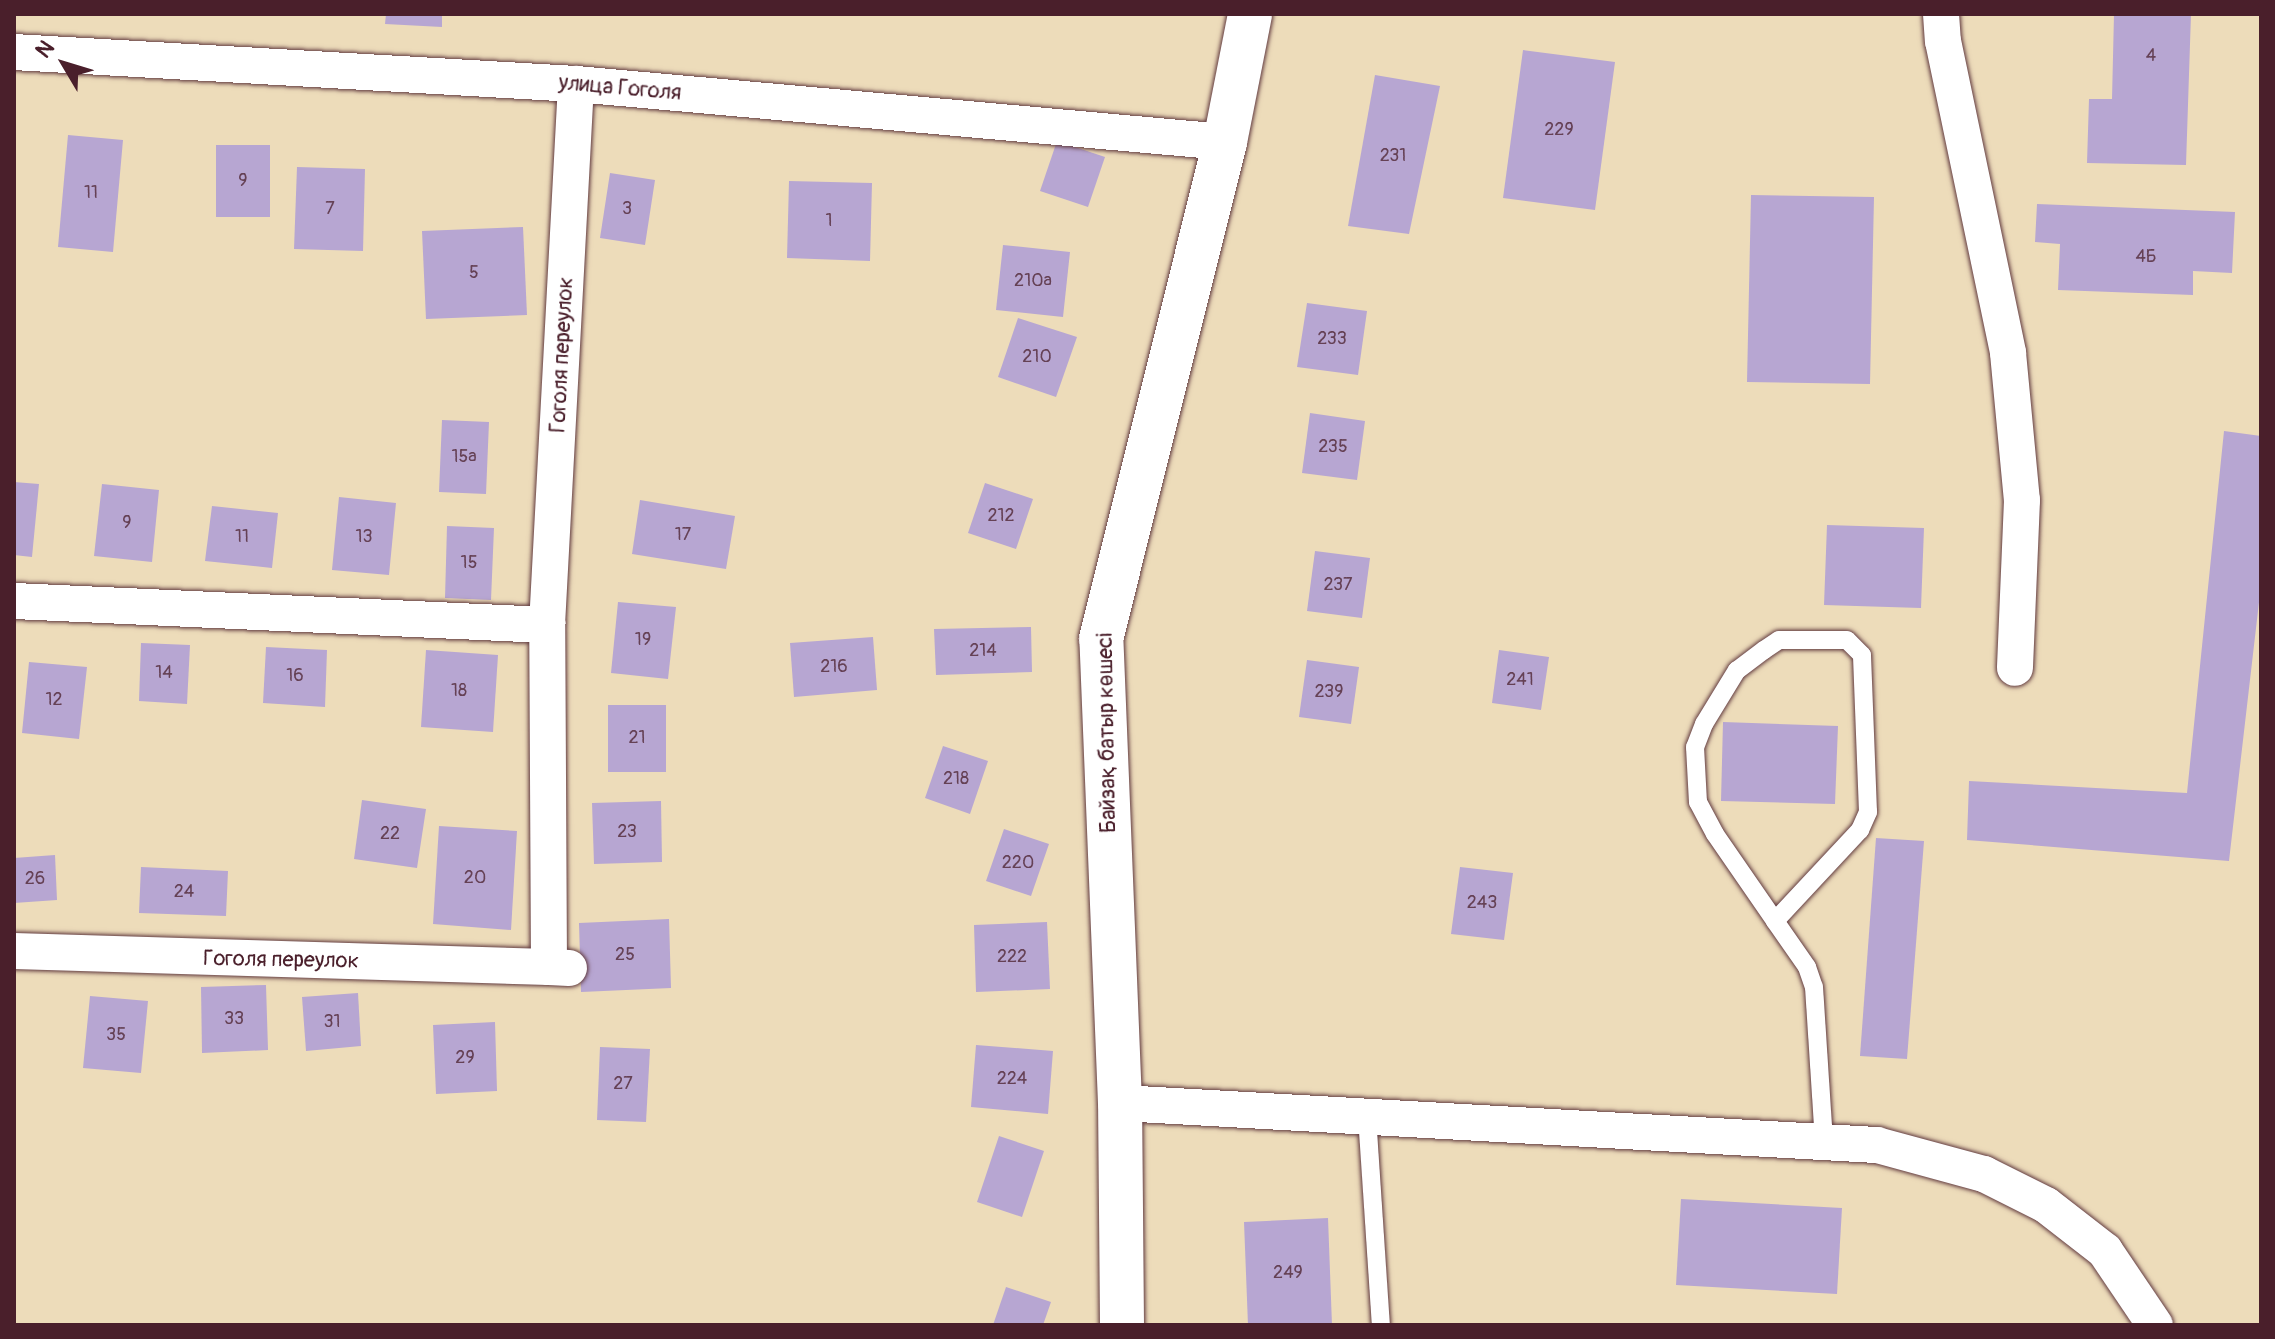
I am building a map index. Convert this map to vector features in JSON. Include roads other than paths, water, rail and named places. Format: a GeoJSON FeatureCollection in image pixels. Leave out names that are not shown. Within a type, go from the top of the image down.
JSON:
{"type":"FeatureCollection","features":[{"type":"Feature","properties":{"kind":"main road","name":"Байзақ батыр көшесі"},"geometry":{"type":"LineString","coordinates":[[1122,1325],[1120,1103],[1101,639],[1225,142],[1250,14]]}},
{"type":"Feature","properties":{"kind":"street"},"geometry":{"type":"LineString","coordinates":[[1941,14],[1949,70],[2008,353],[2022,500],[2015,668]]}},
{"type":"Feature","properties":{"kind":"street","name":"улица Гоголя"},"geometry":{"type":"LineString","coordinates":[[14,52],[576,84],[1225,142]]}},
{"type":"Feature","properties":{"kind":"street","name":"Гоголя переулок"},"geometry":{"type":"LineString","coordinates":[[14,951],[559,968],[547,625],[576,84]]}},
{"type":"Feature","properties":{"kind":"street"},"geometry":{"type":"LineString","coordinates":[[14,601],[547,625]]}},
{"type":"Feature","properties":{"kind":"street"},"geometry":{"type":"LineString","coordinates":[[1120,1103],[1877,1145],[1984,1174],[2046,1205],[2105,1251],[2155,1325]]}},
{"type":"Feature","properties":{"kind":"lane"},"geometry":{"type":"LineString","coordinates":[[1775,921],[1860,830],[1868,812],[1862,655],[1847,640],[1779,640],[1764,650],[1737,670],[1704,724],[1695,747],[1698,802],[1715,834],[1775,921],[1807,967],[1814,987],[1824,1142]]}},
{"type":"Feature","properties":{"kind":"lane"},"geometry":{"type":"LineString","coordinates":[[1367,1116],[1381,1325]]}}]}
